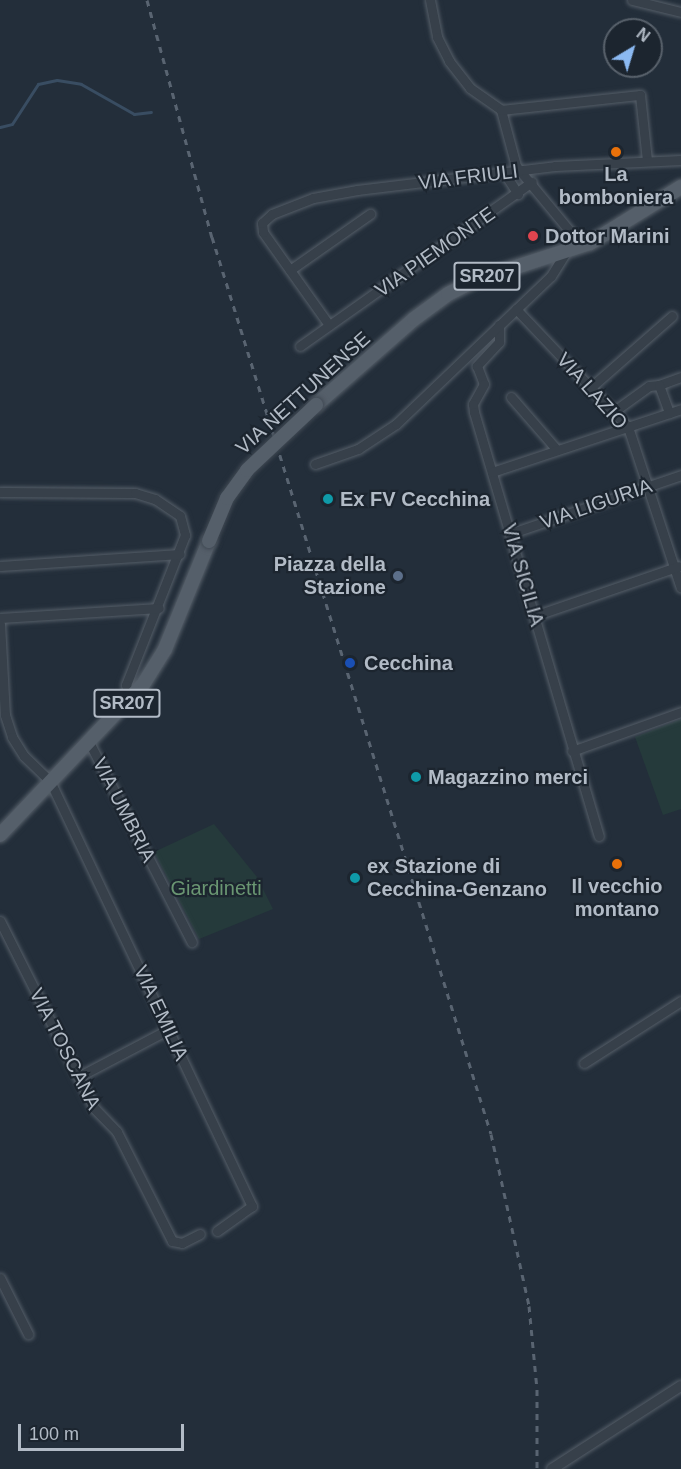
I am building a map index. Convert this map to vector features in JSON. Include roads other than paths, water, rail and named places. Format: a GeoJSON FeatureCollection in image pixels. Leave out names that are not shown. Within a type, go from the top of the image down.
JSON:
{"type":"FeatureCollection","features":[{"type":"Feature","properties":{"kind":"main road","name":"VIA NETTUNENSE"},"geometry":{"type":"LineString","coordinates":[[0,835],[131,699],[165,649],[227,498],[247,470],[316,405],[414,319],[448,294],[476,280],[582,246],[681,187]]}},
{"type":"Feature","properties":{"kind":"street"},"geometry":{"type":"LineString","coordinates":[[430,0],[435,30],[448,62],[476,93],[501,110],[640,95],[647,160]]}},
{"type":"Feature","properties":{"kind":"street"},"geometry":{"type":"LineString","coordinates":[[632,0],[681,12]]}},
{"type":"Feature","properties":{"kind":"street"},"geometry":{"type":"LineString","coordinates":[[501,110],[511,154],[521,172],[532,182],[582,246]]}},
{"type":"Feature","properties":{"kind":"street","name":"VIA FRIULI"},"geometry":{"type":"LineString","coordinates":[[290,270],[263,232],[262,223],[272,214],[322,196],[521,172],[647,160],[681,160]]}},
{"type":"Feature","properties":{"kind":"street"},"geometry":{"type":"LineString","coordinates":[[505,174],[518,194]]}},
{"type":"Feature","properties":{"kind":"street","name":"VIA PIEMONTE"},"geometry":{"type":"LineString","coordinates":[[300,346],[532,182]]}},
{"type":"Feature","properties":{"kind":"street"},"geometry":{"type":"LineString","coordinates":[[329,325],[290,270],[370,214]]}},
{"type":"Feature","properties":{"kind":"street"},"geometry":{"type":"LineString","coordinates":[[315,464],[358,449],[384,434],[555,272],[566,252]]}},
{"type":"Feature","properties":{"kind":"street","name":"VIA LAZIO"},"geometry":{"type":"LineString","coordinates":[[516,309],[628,427],[678,566],[681,588]]}},
{"type":"Feature","properties":{"kind":"street"},"geometry":{"type":"LineString","coordinates":[[590,388],[672,316]]}},
{"type":"Feature","properties":{"kind":"street","name":"VIA SICILIA"},"geometry":{"type":"LineString","coordinates":[[499,325],[499,342],[477,366],[484,384],[473,404],[512,533],[572,751],[599,836]]}},
{"type":"Feature","properties":{"kind":"street"},"geometry":{"type":"LineString","coordinates":[[613,412],[649,386],[681,377]]}},
{"type":"Feature","properties":{"kind":"street"},"geometry":{"type":"LineString","coordinates":[[658,385],[669,413]]}},
{"type":"Feature","properties":{"kind":"street"},"geometry":{"type":"LineString","coordinates":[[511,397],[557,450]]}},
{"type":"Feature","properties":{"kind":"street"},"geometry":{"type":"LineString","coordinates":[[492,472],[681,409]]}},
{"type":"Feature","properties":{"kind":"street","name":"VIA LIGURIA"},"geometry":{"type":"LineString","coordinates":[[512,533],[681,475]]}},
{"type":"Feature","properties":{"kind":"street"},"geometry":{"type":"LineString","coordinates":[[0,492],[125,492],[145,495],[168,507],[184,525],[180,554],[126,685],[131,699]]}},
{"type":"Feature","properties":{"kind":"street"},"geometry":{"type":"LineString","coordinates":[[0,566],[180,554]]}},
{"type":"Feature","properties":{"kind":"street"},"geometry":{"type":"LineString","coordinates":[[534,616],[678,566]]}},
{"type":"Feature","properties":{"kind":"street"},"geometry":{"type":"LineString","coordinates":[[0,618],[159,608]]}},
{"type":"Feature","properties":{"kind":"street"},"geometry":{"type":"LineString","coordinates":[[0,624],[3,715],[20,752],[50,781]]}},
{"type":"Feature","properties":{"kind":"street"},"geometry":{"type":"LineString","coordinates":[[572,751],[681,712]]}},
{"type":"Feature","properties":{"kind":"street","name":"VIA UMBRIA"},"geometry":{"type":"LineString","coordinates":[[89,742],[192,942]]}},
{"type":"Feature","properties":{"kind":"street","name":"VIA EMILIA"},"geometry":{"type":"LineString","coordinates":[[50,781],[252,1206],[217,1231]]}},
{"type":"Feature","properties":{"kind":"street","name":"VIA TOSCANA"},"geometry":{"type":"LineString","coordinates":[[0,921],[96,1112],[117,1132],[172,1240],[182,1243],[200,1234]]}},
{"type":"Feature","properties":{"kind":"street"},"geometry":{"type":"LineString","coordinates":[[584,1064],[681,1001]]}},
{"type":"Feature","properties":{"kind":"street"},"geometry":{"type":"LineString","coordinates":[[78,1077],[169,1029]]}},
{"type":"Feature","properties":{"kind":"street"},"geometry":{"type":"LineString","coordinates":[[0,1278],[28,1334]]}},
{"type":"Feature","properties":{"kind":"street"},"geometry":{"type":"LineString","coordinates":[[555,1468],[681,1386]]}},
{"type":"Feature","properties":{"kind":"waterway"},"geometry":{"type":"LineString","coordinates":[[0,127],[12,124],[38,84],[57,80],[81,84],[134,114],[151,112]]}},
{"type":"Feature","properties":{"kind":"railway"},"geometry":{"type":"LineString","coordinates":[[147,0],[212,237],[491,1134],[529,1306],[537,1389],[537,1469]]}},
{"type":"Feature","properties":{"kind":"place","name":"La bomboniera"},"geometry":{"type":"Point","coordinates":[616,152]}},
{"type":"Feature","properties":{"kind":"place","name":"Dottor Marini"},"geometry":{"type":"Point","coordinates":[533,236]}},
{"type":"Feature","properties":{"kind":"place","name":"Ex FV Cecchina"},"geometry":{"type":"Point","coordinates":[328,499]}},
{"type":"Feature","properties":{"kind":"place","name":"Piazza della Stazione"},"geometry":{"type":"Point","coordinates":[398,576]}},
{"type":"Feature","properties":{"kind":"place","name":"Cecchina"},"geometry":{"type":"Point","coordinates":[350,663]}},
{"type":"Feature","properties":{"kind":"place","name":"Magazzino merci"},"geometry":{"type":"Point","coordinates":[416,777]}},
{"type":"Feature","properties":{"kind":"place","name":"Il vecchio montano"},"geometry":{"type":"Point","coordinates":[617,864]}},
{"type":"Feature","properties":{"kind":"place","name":"ex Stazione di Cecchina-Genzano"},"geometry":{"type":"Point","coordinates":[355,878]}},
{"type":"Feature","properties":{"kind":"park label","name":"Giardinetti"},"geometry":{"type":"Point","coordinates":[216,888]}}]}
